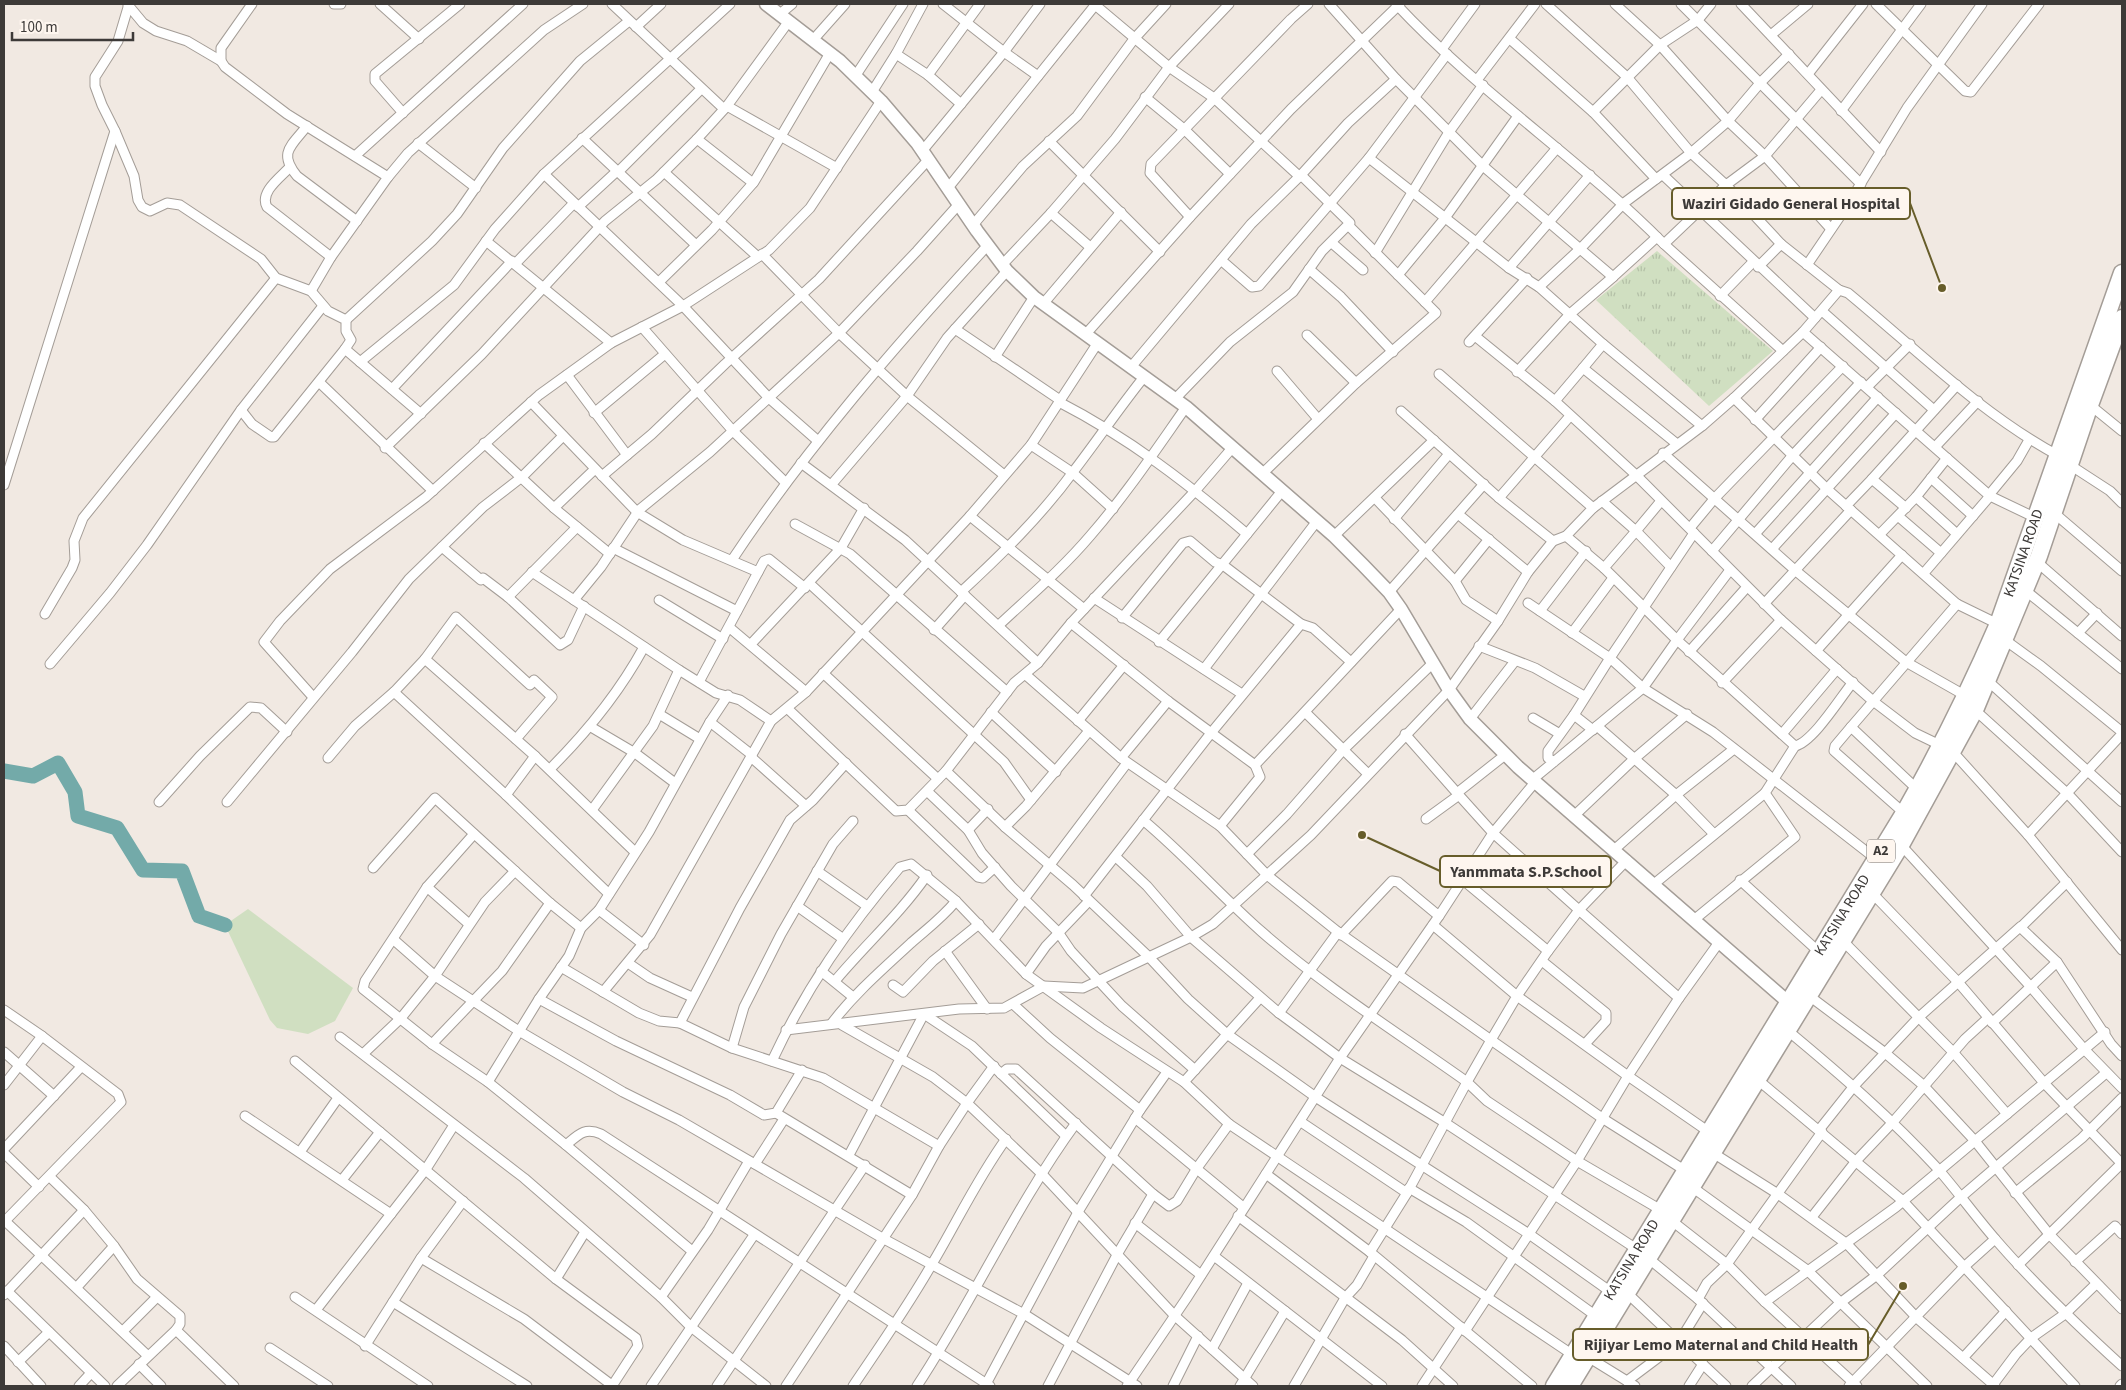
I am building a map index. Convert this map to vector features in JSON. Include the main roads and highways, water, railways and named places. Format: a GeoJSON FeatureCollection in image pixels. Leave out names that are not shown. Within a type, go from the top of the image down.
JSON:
{"type":"FeatureCollection","features":[{"type":"Feature","properties":{"kind":"highway","name":"KATSINA ROAD"},"geometry":{"type":"LineString","coordinates":[[1971,703],[1988,681],[2037,562],[2053,512],[2064,461],[2122,273]]}},
{"type":"Feature","properties":{"kind":"highway","name":"KATSINA ROAD"},"geometry":{"type":"LineString","coordinates":[[1554,1386],[1580,1356],[1627,1293],[1643,1254],[1666,1216],[1713,1153],[1901,845],[1971,703],[2036,518],[2090,405],[2122,318]]}},
{"type":"Feature","properties":{"kind":"highway","name":"KATSINA ROAD"},"geometry":{"type":"LineString","coordinates":[[1692,1179],[1709,1132],[1918,790],[1948,749]]}},
{"type":"Feature","properties":{"kind":"highway","name":"KATSINA ROAD"},"geometry":{"type":"LineString","coordinates":[[1570,1386],[1596,1316],[1611,1292],[1643,1254]]}},
{"type":"Feature","properties":{"kind":"waterway"},"geometry":{"type":"LineString","coordinates":[[4,771],[33,776],[58,763],[75,792],[78,816],[117,828],[143,870],[182,871],[199,916],[225,925]]}},
{"type":"Feature","properties":{"kind":"place","name":"Waziri Gidado General Hospital"},"geometry":{"type":"Point","coordinates":[1942,288]}},
{"type":"Feature","properties":{"kind":"place","name":"Yanmmata S.P.School"},"geometry":{"type":"Point","coordinates":[1362,835]}},
{"type":"Feature","properties":{"kind":"place","name":"Rijiyar Lemo Maternal and Child Health"},"geometry":{"type":"Point","coordinates":[1903,1286]}}]}
